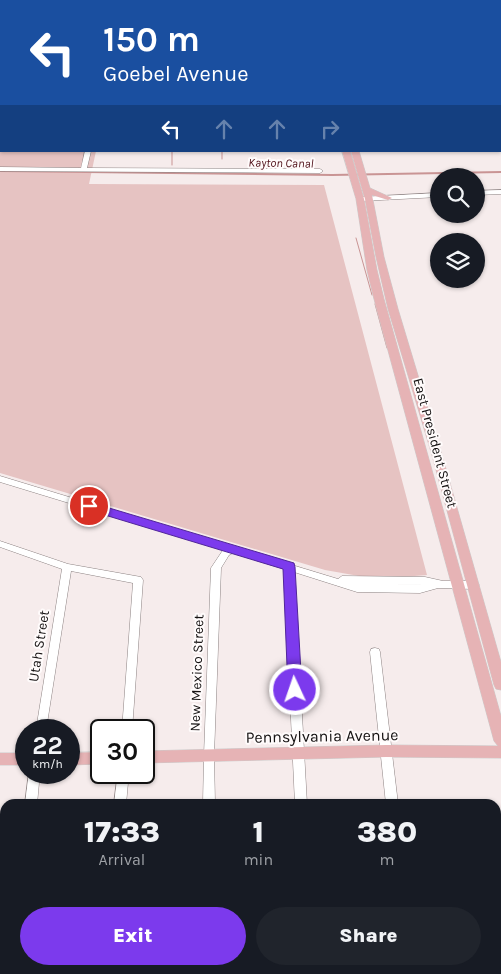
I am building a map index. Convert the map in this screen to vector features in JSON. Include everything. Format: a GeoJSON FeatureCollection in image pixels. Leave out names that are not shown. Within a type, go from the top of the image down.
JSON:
{"type":"FeatureCollection","features":[{"type":"Feature","properties":{"kind":"main road","name":"East President Street"},"geometry":{"type":"LineString","coordinates":[[347,152],[358,174],[365,196],[393,309],[474,585],[501,686]]}},
{"type":"Feature","properties":{"kind":"main road","name":"East President Street"},"geometry":{"type":"LineString","coordinates":[[355,152],[358,174]]}},
{"type":"Feature","properties":{"kind":"main road","name":"East President Street"},"geometry":{"type":"LineString","coordinates":[[365,196],[366,236],[379,298],[501,741]]}},
{"type":"Feature","properties":{"kind":"main road"},"geometry":{"type":"LineString","coordinates":[[365,196],[388,198]]}},
{"type":"Feature","properties":{"kind":"main road"},"geometry":{"type":"LineString","coordinates":[[366,236],[372,252],[380,257]]}},
{"type":"Feature","properties":{"kind":"main road","name":"Pennsylvania Avenue"},"geometry":{"type":"LineString","coordinates":[[155,757],[299,755],[386,751],[501,752]]}},
{"type":"Feature","properties":{"kind":"main road"},"geometry":{"type":"LineString","coordinates":[[0,759],[15,759]]}},
{"type":"Feature","properties":{"kind":"street"},"geometry":{"type":"LineString","coordinates":[[84,169],[88,152]]}},
{"type":"Feature","properties":{"kind":"street"},"geometry":{"type":"LineString","coordinates":[[0,169],[320,170]]}},
{"type":"Feature","properties":{"kind":"street"},"geometry":{"type":"LineString","coordinates":[[485,193],[501,192]]}},
{"type":"Feature","properties":{"kind":"street"},"geometry":{"type":"LineString","coordinates":[[388,198],[430,196]]}},
{"type":"Feature","properties":{"kind":"street"},"geometry":{"type":"LineString","coordinates":[[0,478],[357,588],[420,589],[438,584],[474,585]]}},
{"type":"Feature","properties":{"kind":"street"},"geometry":{"type":"LineString","coordinates":[[0,544],[67,567],[138,580],[128,719]]}},
{"type":"Feature","properties":{"kind":"street","name":"New Mexico Street"},"geometry":{"type":"LineString","coordinates":[[209,799],[216,568],[226,553],[231,550]]}},
{"type":"Feature","properties":{"kind":"street","name":"Utah Street"},"geometry":{"type":"LineString","coordinates":[[43,719],[67,567]]}},
{"type":"Feature","properties":{"kind":"street"},"geometry":{"type":"LineString","coordinates":[[289,567],[301,799]]}},
{"type":"Feature","properties":{"kind":"street"},"geometry":{"type":"LineString","coordinates":[[375,652],[391,799]]}},
{"type":"Feature","properties":{"kind":"street"},"geometry":{"type":"LineString","coordinates":[[32,799],[34,784]]}},
{"type":"Feature","properties":{"kind":"street"},"geometry":{"type":"LineString","coordinates":[[121,799],[122,784]]}},
{"type":"Feature","properties":{"kind":"shaded area"},"geometry":{"type":"Polygon","coordinates":[[[0,152],[96,152],[89,184],[324,185],[427,575],[376,579],[325,570],[0,473],[0,152]]]}},
{"type":"Feature","properties":{"kind":"waterway"},"geometry":{"type":"LineString","coordinates":[[172,152],[172,165]]}},
{"type":"Feature","properties":{"kind":"waterway"},"geometry":{"type":"LineString","coordinates":[[222,152],[222,159]]}},
{"type":"Feature","properties":{"kind":"waterway","name":"Kayton Canal"},"geometry":{"type":"LineString","coordinates":[[0,171],[332,175],[501,172]]}},
{"type":"Feature","properties":{"kind":"waterway"},"geometry":{"type":"LineString","coordinates":[[356,238],[372,295]]}},
{"type":"Feature","properties":{"kind":"waterway"},"geometry":{"type":"LineString","coordinates":[[375,304],[387,348]]}},
{"type":"Feature","properties":{"kind":"route"},"geometry":{"type":"LineString","coordinates":[[89,506],[289,567],[295,690]]}}]}
